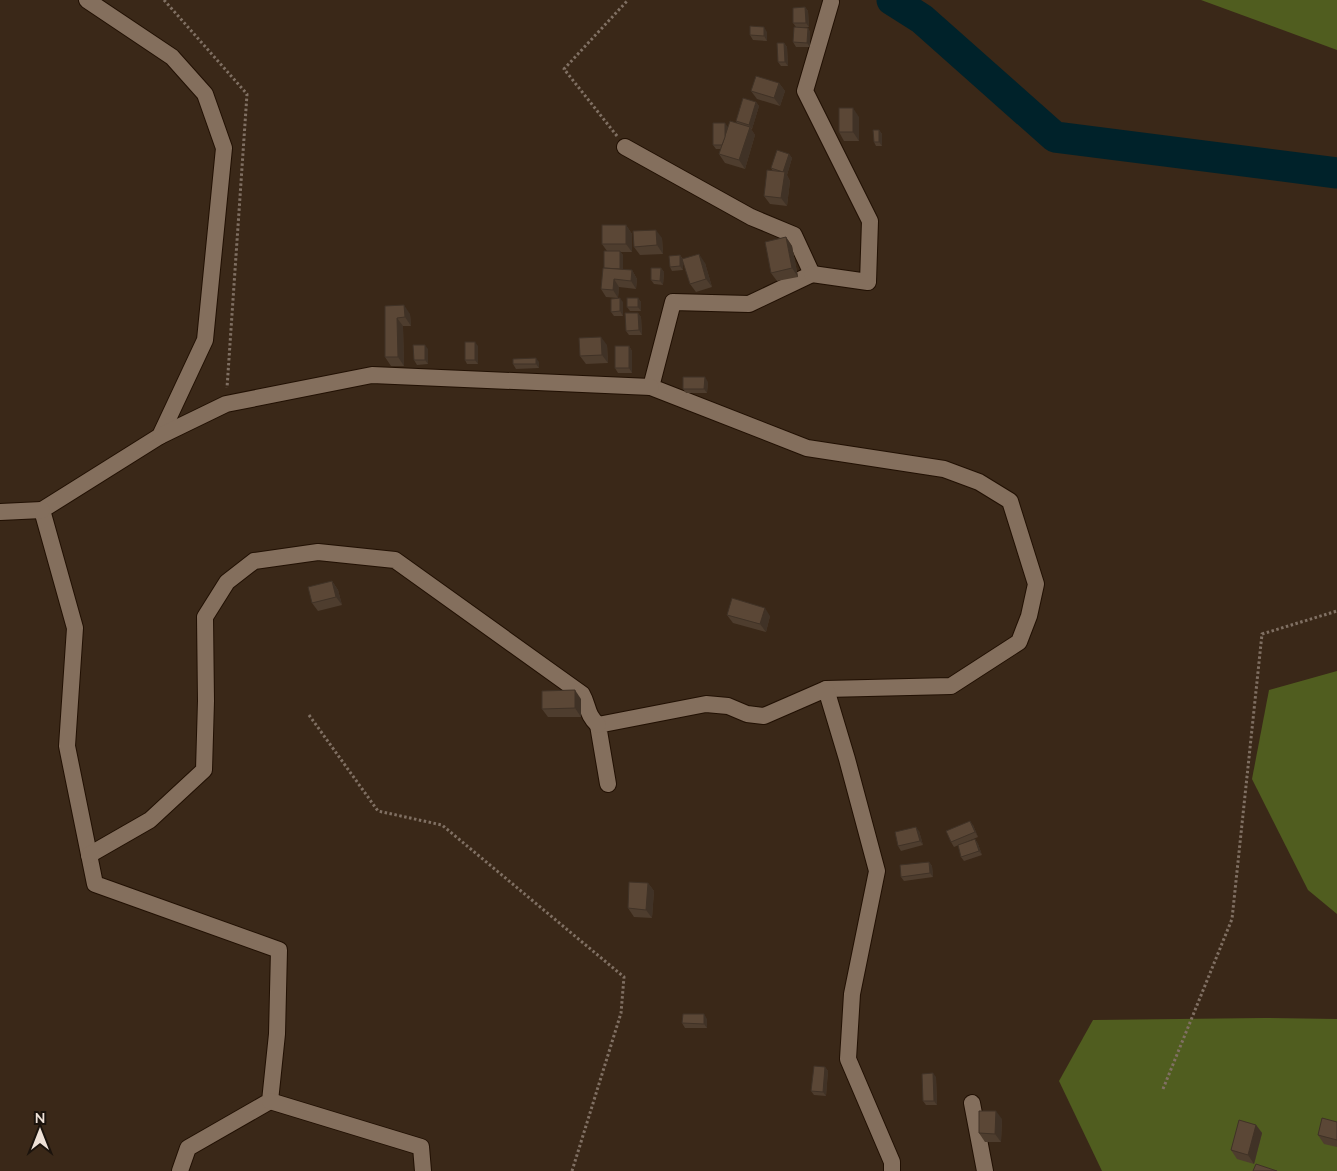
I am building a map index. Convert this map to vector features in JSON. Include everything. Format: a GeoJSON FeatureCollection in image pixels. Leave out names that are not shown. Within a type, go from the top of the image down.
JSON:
{"type":"FeatureCollection","features":[{"type":"Feature","properties":{"kind":"street"},"geometry":{"type":"LineString","coordinates":[[88,0],[172,58],[205,94],[224,148],[205,340],[160,436]]}},
{"type":"Feature","properties":{"kind":"street"},"geometry":{"type":"LineString","coordinates":[[651,387],[673,302],[749,304],[812,274],[868,282],[870,221],[805,92],[831,2]]}},
{"type":"Feature","properties":{"kind":"street"},"geometry":{"type":"LineString","coordinates":[[625,147],[751,217],[794,235],[812,274]]}},
{"type":"Feature","properties":{"kind":"street"},"geometry":{"type":"LineString","coordinates":[[0,512],[42,510],[160,436],[226,404],[372,375],[651,387],[807,448],[944,469],[979,482],[1010,501],[1036,584],[1029,616],[1019,642],[951,686],[826,689],[764,716],[747,714],[728,706],[706,704],[598,725]]}},
{"type":"Feature","properties":{"kind":"street"},"geometry":{"type":"LineString","coordinates":[[42,510],[74,628],[67,746],[95,884],[279,950],[277,1034],[270,1102]]}},
{"type":"Feature","properties":{"kind":"street"},"geometry":{"type":"LineString","coordinates":[[89,855],[150,820],[204,770],[206,701],[205,617],[227,582],[254,561],[318,552],[395,560],[582,694],[586,700],[591,720],[598,725],[608,784]]}},
{"type":"Feature","properties":{"kind":"street"},"geometry":{"type":"LineString","coordinates":[[826,689],[877,871],[852,994],[848,1059],[892,1162],[892,1171]]}},
{"type":"Feature","properties":{"kind":"street"},"geometry":{"type":"LineString","coordinates":[[180,1171],[188,1148],[270,1102],[422,1147],[423,1171]]}},
{"type":"Feature","properties":{"kind":"street"},"geometry":{"type":"LineString","coordinates":[[972,1103],[985,1171]]}},
{"type":"Feature","properties":{"kind":"path"},"geometry":{"type":"LineString","coordinates":[[625,147],[564,69],[628,0]]}},
{"type":"Feature","properties":{"kind":"path"},"geometry":{"type":"LineString","coordinates":[[1163,1089],[1232,919],[1262,634],[1337,611]]}},
{"type":"Feature","properties":{"kind":"path"},"geometry":{"type":"LineString","coordinates":[[310,715],[378,811],[442,825],[624,977],[621,1013],[572,1171]]}},
{"type":"Feature","properties":{"kind":"green space"},"geometry":{"type":"Polygon","coordinates":[[[1201,0],[1337,0],[1337,50],[1201,0]]]}},
{"type":"Feature","properties":{"kind":"green space"},"geometry":{"type":"Polygon","coordinates":[[[1337,671],[1337,914],[1308,890],[1252,779],[1269,690],[1337,671]]]}},
{"type":"Feature","properties":{"kind":"green space"},"geometry":{"type":"Polygon","coordinates":[[[1337,1019],[1337,1171],[1102,1171],[1059,1081],[1093,1020],[1337,1019]]]}},
{"type":"Feature","properties":{"kind":"building"},"geometry":{"type":"Polygon","coordinates":[[[805,7],[806,23],[793,23],[793,8],[805,7]]]}},
{"type":"Feature","properties":{"kind":"building"},"geometry":{"type":"Polygon","coordinates":[[[750,26],[764,27],[764,36],[750,35],[750,26]]]}},
{"type":"Feature","properties":{"kind":"building"},"geometry":{"type":"Polygon","coordinates":[[[794,27],[808,28],[807,43],[793,42],[794,27]]]}},
{"type":"Feature","properties":{"kind":"building"},"geometry":{"type":"Polygon","coordinates":[[[777,43],[784,43],[785,62],[778,62],[777,43]]]}},
{"type":"Feature","properties":{"kind":"building"},"geometry":{"type":"Polygon","coordinates":[[[756,76],[779,83],[774,98],[751,91],[756,76]]]}},
{"type":"Feature","properties":{"kind":"building"},"geometry":{"type":"Polygon","coordinates":[[[743,98],[756,102],[749,125],[736,121],[743,98]]]}},
{"type":"Feature","properties":{"kind":"building"},"geometry":{"type":"Polygon","coordinates":[[[839,108],[853,108],[853,132],[839,132],[839,108]]]}},
{"type":"Feature","properties":{"kind":"building"},"geometry":{"type":"Polygon","coordinates":[[[730,121],[750,127],[739,160],[719,154],[730,121]]]}},
{"type":"Feature","properties":{"kind":"building"},"geometry":{"type":"Polygon","coordinates":[[[713,123],[725,123],[725,137],[722,145],[713,145],[713,123]]]}},
{"type":"Feature","properties":{"kind":"building"},"geometry":{"type":"Polygon","coordinates":[[[873,130],[879,130],[879,142],[874,142],[873,130]]]}},
{"type":"Feature","properties":{"kind":"building"},"geometry":{"type":"Polygon","coordinates":[[[777,150],[789,154],[783,172],[771,168],[777,150]]]}},
{"type":"Feature","properties":{"kind":"building"},"geometry":{"type":"Polygon","coordinates":[[[767,170],[785,172],[781,198],[764,196],[767,170]]]}},
{"type":"Feature","properties":{"kind":"building"},"geometry":{"type":"Polygon","coordinates":[[[602,225],[626,225],[626,244],[602,244],[602,225]]]}},
{"type":"Feature","properties":{"kind":"building"},"geometry":{"type":"Polygon","coordinates":[[[656,230],[657,245],[634,247],[633,231],[656,230]]]}},
{"type":"Feature","properties":{"kind":"building"},"geometry":{"type":"Polygon","coordinates":[[[786,237],[792,268],[771,273],[765,242],[786,237]]]}},
{"type":"Feature","properties":{"kind":"building"},"geometry":{"type":"Polygon","coordinates":[[[604,251],[620,251],[620,269],[604,268],[604,251]]]}},
{"type":"Feature","properties":{"kind":"building"},"geometry":{"type":"Polygon","coordinates":[[[699,254],[706,279],[690,284],[682,259],[699,254]]]}},
{"type":"Feature","properties":{"kind":"building"},"geometry":{"type":"Polygon","coordinates":[[[680,255],[680,266],[670,267],[669,256],[680,255]]]}},
{"type":"Feature","properties":{"kind":"building"},"geometry":{"type":"Polygon","coordinates":[[[603,268],[632,270],[631,281],[614,279],[613,290],[601,289],[603,268]]]}},
{"type":"Feature","properties":{"kind":"building"},"geometry":{"type":"Polygon","coordinates":[[[651,268],[661,268],[660,281],[651,280],[651,268]]]}},
{"type":"Feature","properties":{"kind":"building"},"geometry":{"type":"Polygon","coordinates":[[[620,298],[620,311],[611,312],[611,299],[620,298]]]}},
{"type":"Feature","properties":{"kind":"building"},"geometry":{"type":"Polygon","coordinates":[[[627,298],[638,298],[638,307],[627,307],[627,298]]]}},
{"type":"Feature","properties":{"kind":"building"},"geometry":{"type":"Polygon","coordinates":[[[404,305],[405,317],[397,318],[398,357],[385,357],[385,306],[404,305]]]}},
{"type":"Feature","properties":{"kind":"building"},"geometry":{"type":"Polygon","coordinates":[[[625,313],[638,313],[639,330],[626,331],[625,313]]]}},
{"type":"Feature","properties":{"kind":"building"},"geometry":{"type":"Polygon","coordinates":[[[601,337],[602,355],[580,356],[579,338],[601,337]]]}},
{"type":"Feature","properties":{"kind":"building"},"geometry":{"type":"Polygon","coordinates":[[[465,342],[475,342],[475,360],[465,360],[465,342]]]}},
{"type":"Feature","properties":{"kind":"building"},"geometry":{"type":"Polygon","coordinates":[[[413,345],[425,345],[425,360],[414,360],[413,345]]]}},
{"type":"Feature","properties":{"kind":"building"},"geometry":{"type":"Polygon","coordinates":[[[615,346],[629,346],[629,368],[615,368],[615,346]]]}},
{"type":"Feature","properties":{"kind":"building"},"geometry":{"type":"Polygon","coordinates":[[[536,358],[536,364],[513,364],[513,359],[536,358]]]}},
{"type":"Feature","properties":{"kind":"building"},"geometry":{"type":"Polygon","coordinates":[[[683,377],[705,377],[704,389],[683,389],[683,377]]]}},
{"type":"Feature","properties":{"kind":"building"},"geometry":{"type":"Polygon","coordinates":[[[332,581],[336,597],[312,603],[308,587],[332,581]]]}},
{"type":"Feature","properties":{"kind":"building"},"geometry":{"type":"Polygon","coordinates":[[[732,598],[765,608],[760,624],[727,615],[732,598]]]}},
{"type":"Feature","properties":{"kind":"building"},"geometry":{"type":"Polygon","coordinates":[[[575,690],[575,708],[542,709],[542,691],[575,690]]]}},
{"type":"Feature","properties":{"kind":"building"},"geometry":{"type":"Polygon","coordinates":[[[970,821],[975,832],[951,842],[946,831],[970,821]]]}},
{"type":"Feature","properties":{"kind":"building"},"geometry":{"type":"Polygon","coordinates":[[[916,827],[920,841],[898,846],[895,832],[916,827]]]}},
{"type":"Feature","properties":{"kind":"building"},"geometry":{"type":"Polygon","coordinates":[[[975,839],[979,851],[961,857],[958,845],[975,839]]]}},
{"type":"Feature","properties":{"kind":"building"},"geometry":{"type":"Polygon","coordinates":[[[929,862],[930,873],[901,877],[900,865],[929,862]]]}},
{"type":"Feature","properties":{"kind":"building"},"geometry":{"type":"Polygon","coordinates":[[[629,882],[648,883],[646,910],[628,908],[629,882]]]}},
{"type":"Feature","properties":{"kind":"building"},"geometry":{"type":"Polygon","coordinates":[[[683,1014],[704,1014],[704,1024],[682,1023],[683,1014]]]}},
{"type":"Feature","properties":{"kind":"building"},"geometry":{"type":"Polygon","coordinates":[[[814,1066],[825,1067],[823,1092],[811,1091],[814,1066]]]}},
{"type":"Feature","properties":{"kind":"building"},"geometry":{"type":"Polygon","coordinates":[[[933,1073],[934,1101],[923,1101],[922,1074],[933,1073]]]}},
{"type":"Feature","properties":{"kind":"building"},"geometry":{"type":"Polygon","coordinates":[[[979,1111],[996,1111],[995,1134],[979,1133],[979,1111]]]}},
{"type":"Feature","properties":{"kind":"building"},"geometry":{"type":"Polygon","coordinates":[[[1322,1118],[1337,1122],[1337,1140],[1318,1135],[1322,1118]]]}},
{"type":"Feature","properties":{"kind":"building"},"geometry":{"type":"Polygon","coordinates":[[[1239,1120],[1256,1125],[1248,1155],[1231,1150],[1239,1120]]]}},
{"type":"Feature","properties":{"kind":"building"},"geometry":{"type":"Polygon","coordinates":[[[1256,1164],[1277,1171],[1253,1171],[1256,1164]]]}},
{"type":"Feature","properties":{"kind":"waterway"},"geometry":{"type":"LineString","coordinates":[[892,0],[922,19],[1055,137],[1337,173]]}}]}
